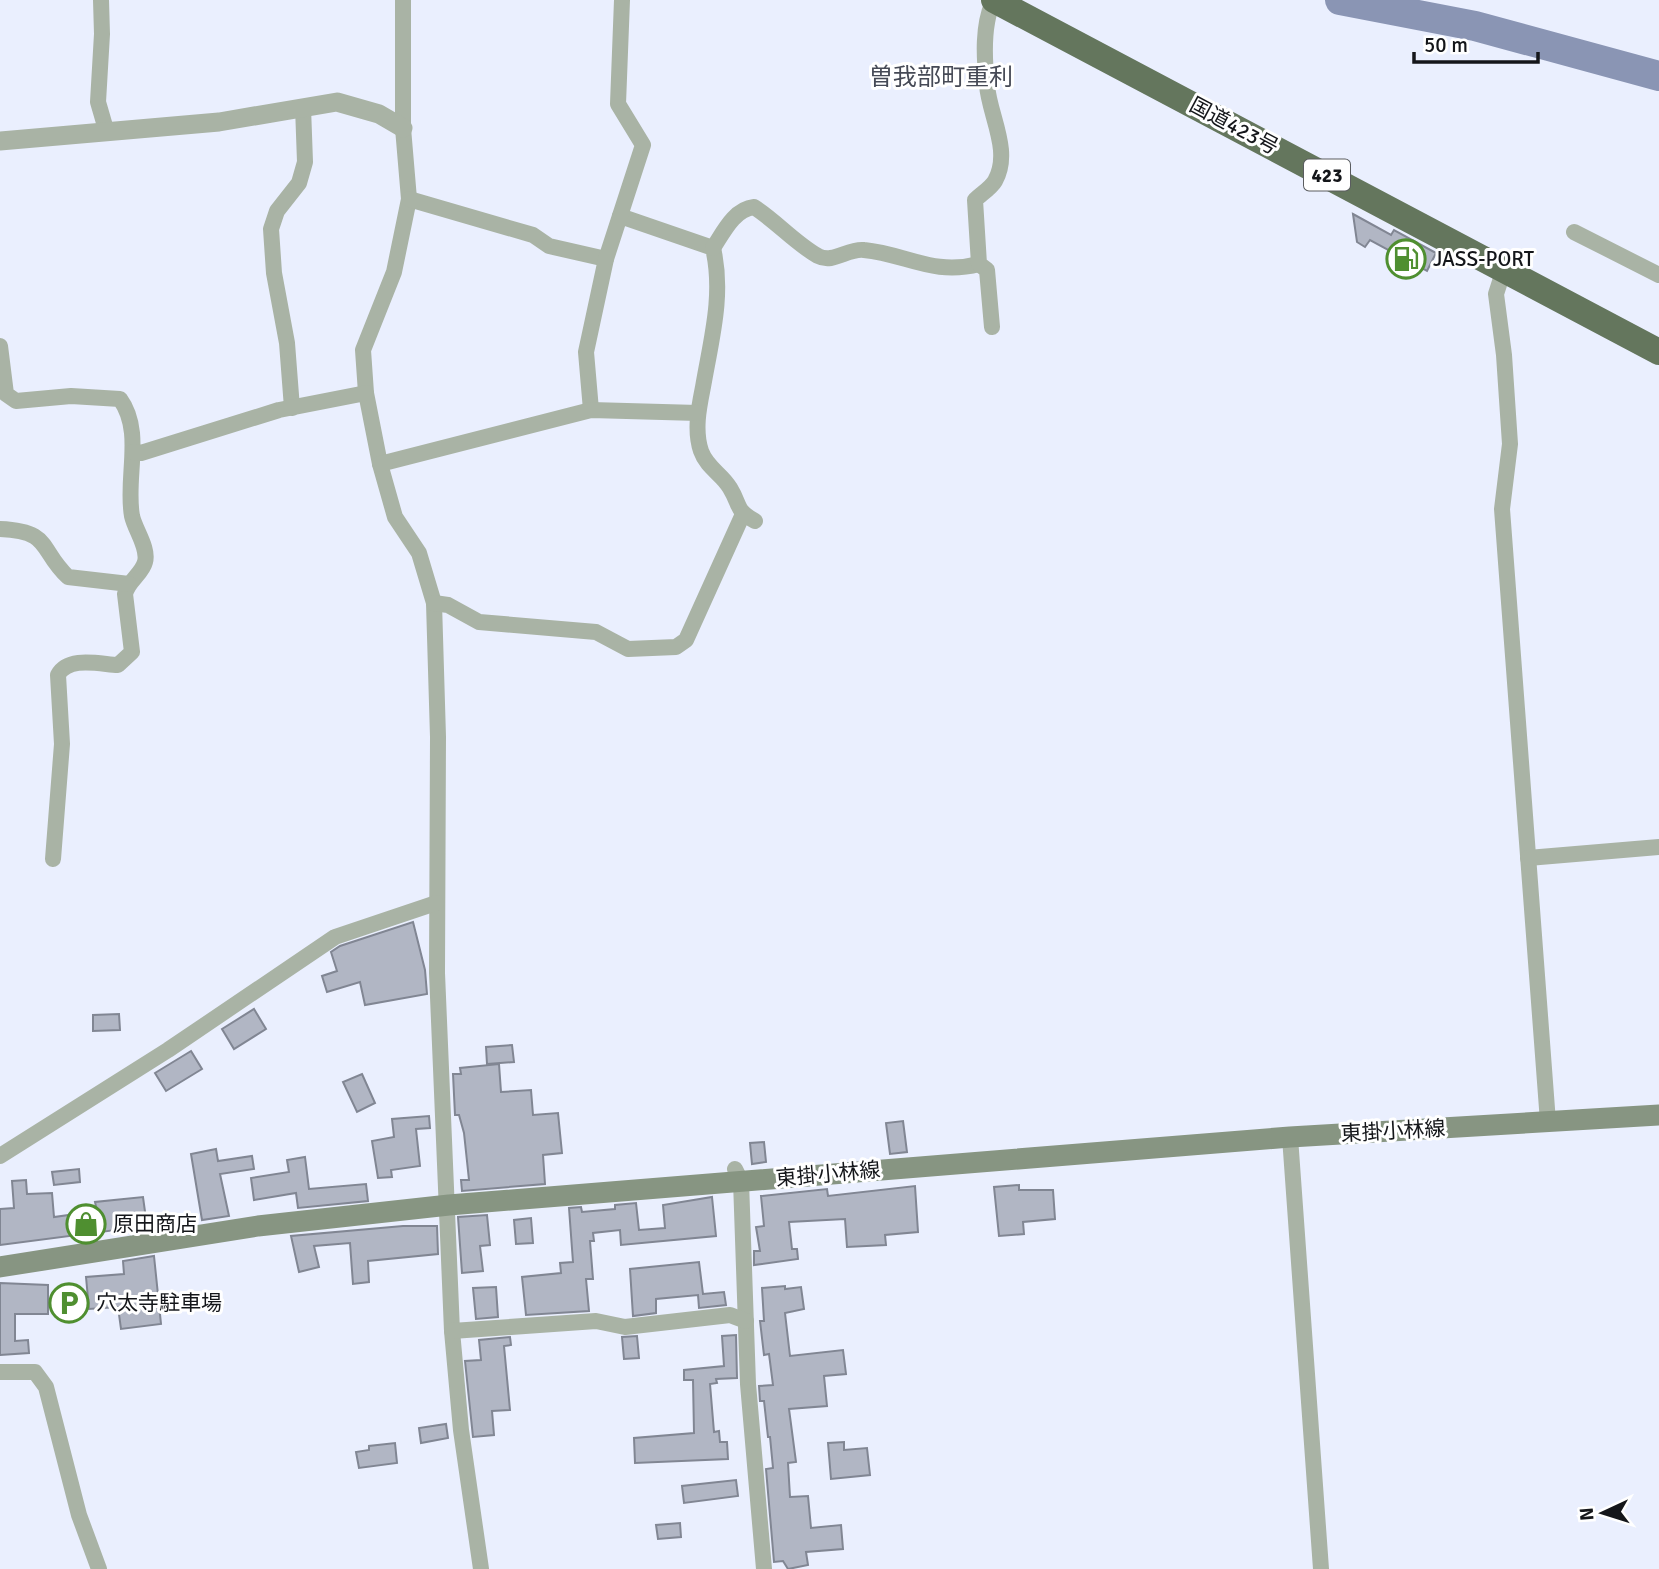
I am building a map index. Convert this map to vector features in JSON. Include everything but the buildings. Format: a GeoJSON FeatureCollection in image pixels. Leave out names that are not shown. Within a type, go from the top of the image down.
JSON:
{"type":"FeatureCollection","features":[{"type":"Feature","properties":{"kind":"highway","name":"国道423号"},"geometry":{"type":"LineString","coordinates":[[994,0],[1659,352]]}},
{"type":"Feature","properties":{"kind":"main road","name":"東掛小林線"},"geometry":{"type":"LineString","coordinates":[[0,1267],[258,1226],[738,1175],[1659,1115]]}},
{"type":"Feature","properties":{"kind":"street"},"geometry":{"type":"LineString","coordinates":[[101,0],[98,102],[107,133]]}},
{"type":"Feature","properties":{"kind":"street"},"geometry":{"type":"LineString","coordinates":[[403,0],[404,128],[409,199],[394,272],[363,350],[366,393],[380,464],[395,517],[419,553],[434,603],[438,737],[436,903],[452,1331],[461,1430],[481,1569]]}},
{"type":"Feature","properties":{"kind":"street"},"geometry":{"type":"LineString","coordinates":[[591,410],[586,352],[606,259],[643,145],[618,104],[622,0]]}},
{"type":"Feature","properties":{"kind":"street"},"geometry":{"type":"LineString","coordinates":[[979,264],[975,200],[995,180],[999,157],[1000,136],[986,86],[986,15],[994,0]]}},
{"type":"Feature","properties":{"kind":"street"},"geometry":{"type":"LineString","coordinates":[[0,141],[219,122],[337,102],[379,114],[404,128]]}},
{"type":"Feature","properties":{"kind":"street"},"geometry":{"type":"LineString","coordinates":[[292,408],[287,343],[276,291],[271,229],[277,211],[299,183],[304,162],[303,107]]}},
{"type":"Feature","properties":{"kind":"street"},"geometry":{"type":"LineString","coordinates":[[409,199],[533,235],[548,246],[606,259]]}},
{"type":"Feature","properties":{"kind":"street"},"geometry":{"type":"LineString","coordinates":[[434,603],[448,605],[479,622],[596,632],[628,649],[676,647],[686,640],[749,518],[730,488],[711,470],[701,451],[698,413],[718,298],[719,273],[713,248],[731,221],[747,208],[754,207],[820,257],[834,258],[850,250],[865,250],[937,267],[961,268],[979,264],[987,270],[992,327]]}},
{"type":"Feature","properties":{"kind":"street"},"geometry":{"type":"LineString","coordinates":[[620,216],[713,248]]}},
{"type":"Feature","properties":{"kind":"street"},"geometry":{"type":"LineString","coordinates":[[1574,232],[1659,275]]}},
{"type":"Feature","properties":{"kind":"street"},"geometry":{"type":"LineString","coordinates":[[1504,269],[1496,295],[1504,355],[1510,444],[1502,509],[1548,1122]]}},
{"type":"Feature","properties":{"kind":"street"},"geometry":{"type":"LineString","coordinates":[[0,346],[6,394],[16,401],[71,396],[120,399],[128,410],[133,452],[130,491],[132,515],[146,555],[145,565],[129,584],[125,594],[132,652],[118,665],[71,663],[63,667],[58,675],[62,744],[53,859]]}},
{"type":"Feature","properties":{"kind":"street"},"geometry":{"type":"LineString","coordinates":[[133,452],[141,453],[227,424],[366,393]]}},
{"type":"Feature","properties":{"kind":"street"},"geometry":{"type":"LineString","coordinates":[[380,464],[591,410],[698,413]]}},
{"type":"Feature","properties":{"kind":"street"},"geometry":{"type":"LineString","coordinates":[[0,529],[31,534],[44,542],[68,577],[129,584]]}},
{"type":"Feature","properties":{"kind":"street"},"geometry":{"type":"LineString","coordinates":[[1528,858],[1659,848]]}},
{"type":"Feature","properties":{"kind":"street"},"geometry":{"type":"LineString","coordinates":[[0,1156],[168,1050],[335,937],[436,903]]}},
{"type":"Feature","properties":{"kind":"street"},"geometry":{"type":"LineString","coordinates":[[1290,1137],[1321,1569]]}},
{"type":"Feature","properties":{"kind":"street"},"geometry":{"type":"LineString","coordinates":[[738,1175],[749,1397],[764,1569]]}},
{"type":"Feature","properties":{"kind":"street"},"geometry":{"type":"LineString","coordinates":[[452,1331],[596,1321],[625,1327],[730,1315],[746,1321]]}},
{"type":"Feature","properties":{"kind":"street"},"geometry":{"type":"LineString","coordinates":[[0,1372],[35,1372],[46,1387],[79,1515],[99,1569]]}},
{"type":"Feature","properties":{"kind":"waterway"},"geometry":{"type":"LineString","coordinates":[[1340,0],[1475,26],[1659,76]]}},
{"type":"Feature","properties":{"kind":"place","name":"JASS-PORT"},"geometry":{"type":"Point","coordinates":[1406,259]}},
{"type":"Feature","properties":{"kind":"place","name":"原田商店"},"geometry":{"type":"Point","coordinates":[86,1224]}},
{"type":"Feature","properties":{"kind":"place","name":"穴太寺駐車場"},"geometry":{"type":"Point","coordinates":[69,1303]}},
{"type":"Feature","properties":{"kind":"district","name":"曽我部町重利"},"geometry":{"type":"Point","coordinates":[941,77]}}]}
